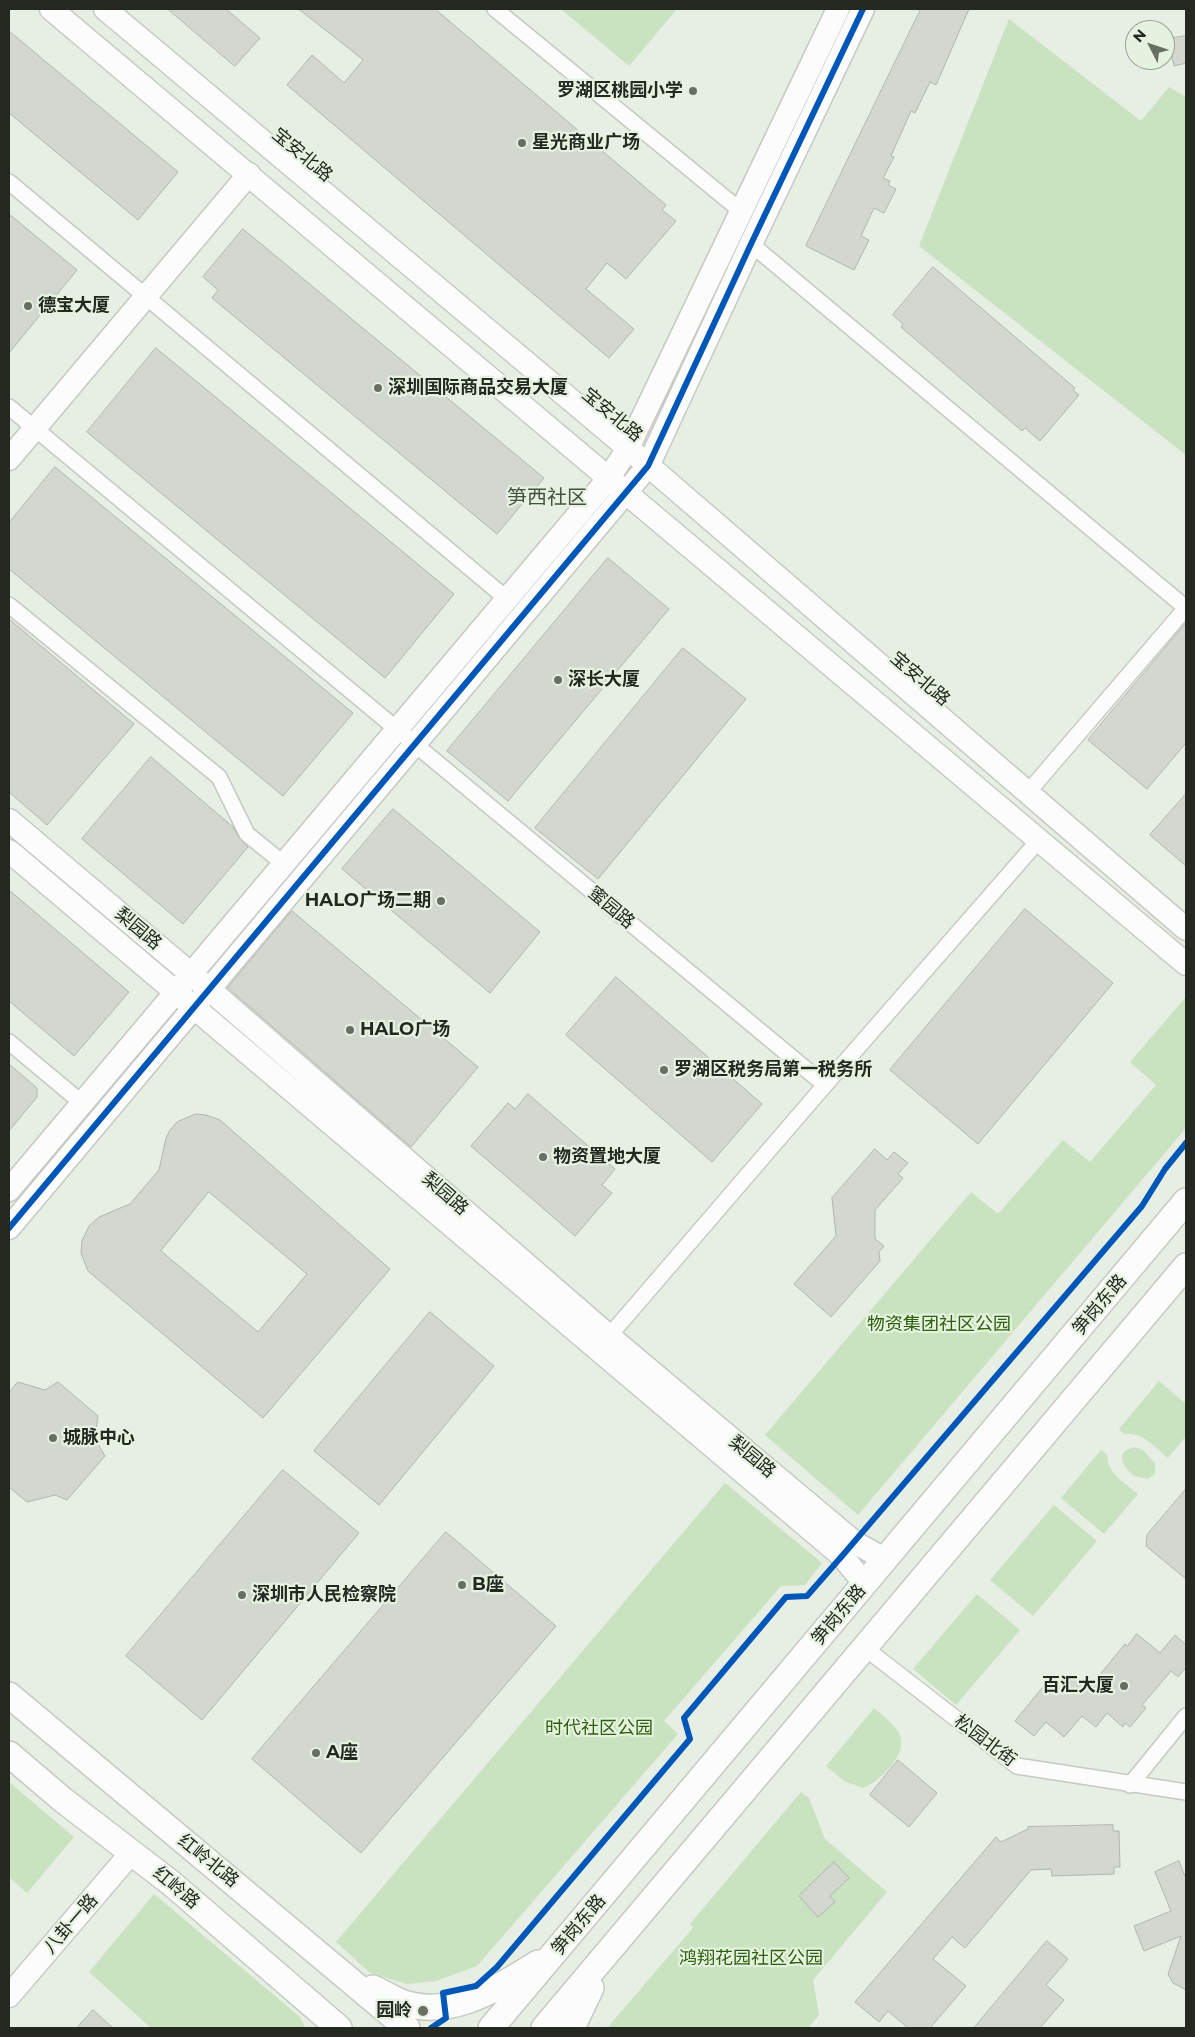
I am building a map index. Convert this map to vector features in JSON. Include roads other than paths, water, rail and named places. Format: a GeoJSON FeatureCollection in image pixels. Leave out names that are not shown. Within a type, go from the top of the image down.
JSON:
{"type":"FeatureCollection","features":[{"type":"Feature","properties":{"kind":"main road","name":"笋岗东路"},"geometry":{"type":"LineString","coordinates":[[492,2028],[1186,1201]]}},
{"type":"Feature","properties":{"kind":"main road"},"geometry":{"type":"LineString","coordinates":[[544,2028],[1186,1266]]}},
{"type":"Feature","properties":{"kind":"main road","name":"红岭北路"},"geometry":{"type":"LineString","coordinates":[[9,1696],[407,2028]]}},
{"type":"Feature","properties":{"kind":"main road","name":"红岭路"},"geometry":{"type":"LineString","coordinates":[[9,1754],[63,1800],[132,1852],[339,2028]]}},
{"type":"Feature","properties":{"kind":"main road"},"geometry":{"type":"LineString","coordinates":[[342,1972],[400,2002],[437,2007],[456,2005],[495,1990],[557,1951]]}},
{"type":"Feature","properties":{"kind":"main road"},"geometry":{"type":"LineString","coordinates":[[572,2028],[609,1952]]}},
{"type":"Feature","properties":{"kind":"main road"},"geometry":{"type":"LineString","coordinates":[[315,2007],[332,2028]]}},
{"type":"Feature","properties":{"kind":"street"},"geometry":{"type":"LineString","coordinates":[[51,9],[1186,964]]}},
{"type":"Feature","properties":{"kind":"street","name":"宝安北路"},"geometry":{"type":"LineString","coordinates":[[104,9],[628,448],[1029,791],[1186,929]]}},
{"type":"Feature","properties":{"kind":"street"},"geometry":{"type":"LineString","coordinates":[[495,9],[741,211]]}},
{"type":"Feature","properties":{"kind":"street"},"geometry":{"type":"LineString","coordinates":[[9,1190],[177,993],[609,478],[628,448],[838,9]]}},
{"type":"Feature","properties":{"kind":"street"},"geometry":{"type":"LineString","coordinates":[[9,1228],[648,466],[751,244],[864,9]]}},
{"type":"Feature","properties":{"kind":"street"},"geometry":{"type":"LineString","coordinates":[[9,459],[249,174]]}},
{"type":"Feature","properties":{"kind":"street"},"geometry":{"type":"LineString","coordinates":[[9,182],[507,599]]}},
{"type":"Feature","properties":{"kind":"street"},"geometry":{"type":"LineString","coordinates":[[751,244],[1186,608],[1029,791]]}},
{"type":"Feature","properties":{"kind":"street","name":"蜜园路"},"geometry":{"type":"LineString","coordinates":[[9,407],[396,731],[824,1085]]}},
{"type":"Feature","properties":{"kind":"street"},"geometry":{"type":"LineString","coordinates":[[9,605],[219,777],[247,834],[284,864]]}},
{"type":"Feature","properties":{"kind":"street","name":"梨园路"},"geometry":{"type":"LineString","coordinates":[[9,820],[210,990],[842,1556],[865,1584]]}},
{"type":"Feature","properties":{"kind":"street"},"geometry":{"type":"LineString","coordinates":[[604,1343],[824,1085],[1039,840]]}},
{"type":"Feature","properties":{"kind":"street","name":"梨园路"},"geometry":{"type":"LineString","coordinates":[[9,851],[195,1008],[604,1343],[854,1542],[886,1560]]}},
{"type":"Feature","properties":{"kind":"street"},"geometry":{"type":"LineString","coordinates":[[9,1042],[82,1103]]}},
{"type":"Feature","properties":{"kind":"street","name":"松园北街"},"geometry":{"type":"LineString","coordinates":[[865,1648],[1016,1766],[1130,1785],[1186,1792]]}},
{"type":"Feature","properties":{"kind":"street"},"geometry":{"type":"LineString","coordinates":[[1130,1785],[1186,1716]]}},
{"type":"Feature","properties":{"kind":"street","name":"八卦一路"},"geometry":{"type":"LineString","coordinates":[[9,1996],[132,1852]]}},
{"type":"Feature","properties":{"kind":"place","name":"罗湖区桃园小学"},"geometry":{"type":"Point","coordinates":[693,91]}},
{"type":"Feature","properties":{"kind":"place","name":"星光商业广场"},"geometry":{"type":"Point","coordinates":[522,143]}},
{"type":"Feature","properties":{"kind":"place","name":"德宝大厦"},"geometry":{"type":"Point","coordinates":[28,306]}},
{"type":"Feature","properties":{"kind":"place","name":"深圳国际商品交易大厦"},"geometry":{"type":"Point","coordinates":[378,388]}},
{"type":"Feature","properties":{"kind":"place","name":"深长大厦"},"geometry":{"type":"Point","coordinates":[558,680]}},
{"type":"Feature","properties":{"kind":"place","name":"HALO广场二期"},"geometry":{"type":"Point","coordinates":[441,901]}},
{"type":"Feature","properties":{"kind":"place","name":"HALO广场"},"geometry":{"type":"Point","coordinates":[350,1030]}},
{"type":"Feature","properties":{"kind":"place","name":"罗湖区税务局第一税务所"},"geometry":{"type":"Point","coordinates":[664,1070]}},
{"type":"Feature","properties":{"kind":"place","name":"物资置地大厦"},"geometry":{"type":"Point","coordinates":[543,1157]}},
{"type":"Feature","properties":{"kind":"place","name":"城脉中心"},"geometry":{"type":"Point","coordinates":[53,1438]}},
{"type":"Feature","properties":{"kind":"place","name":"B座"},"geometry":{"type":"Point","coordinates":[462,1585]}},
{"type":"Feature","properties":{"kind":"place","name":"深圳市人民检察院"},"geometry":{"type":"Point","coordinates":[242,1595]}},
{"type":"Feature","properties":{"kind":"place","name":"百汇大厦"},"geometry":{"type":"Point","coordinates":[1124,1686]}},
{"type":"Feature","properties":{"kind":"place","name":"A座"},"geometry":{"type":"Point","coordinates":[316,1753]}},
{"type":"Feature","properties":{"kind":"place","name":"园岭"},"geometry":{"type":"Point","coordinates":[423,2011]}},
{"type":"Feature","properties":{"kind":"district","name":"笋西社区"},"geometry":{"type":"Point","coordinates":[547,498]}},
{"type":"Feature","properties":{"kind":"park label","name":"物资集团社区公园"},"geometry":{"type":"Point","coordinates":[939,1325]}},
{"type":"Feature","properties":{"kind":"park label","name":"时代社区公园"},"geometry":{"type":"Point","coordinates":[599,1729]}},
{"type":"Feature","properties":{"kind":"park label","name":"鸿翔花园社区公园"},"geometry":{"type":"Point","coordinates":[751,1959]}}]}
